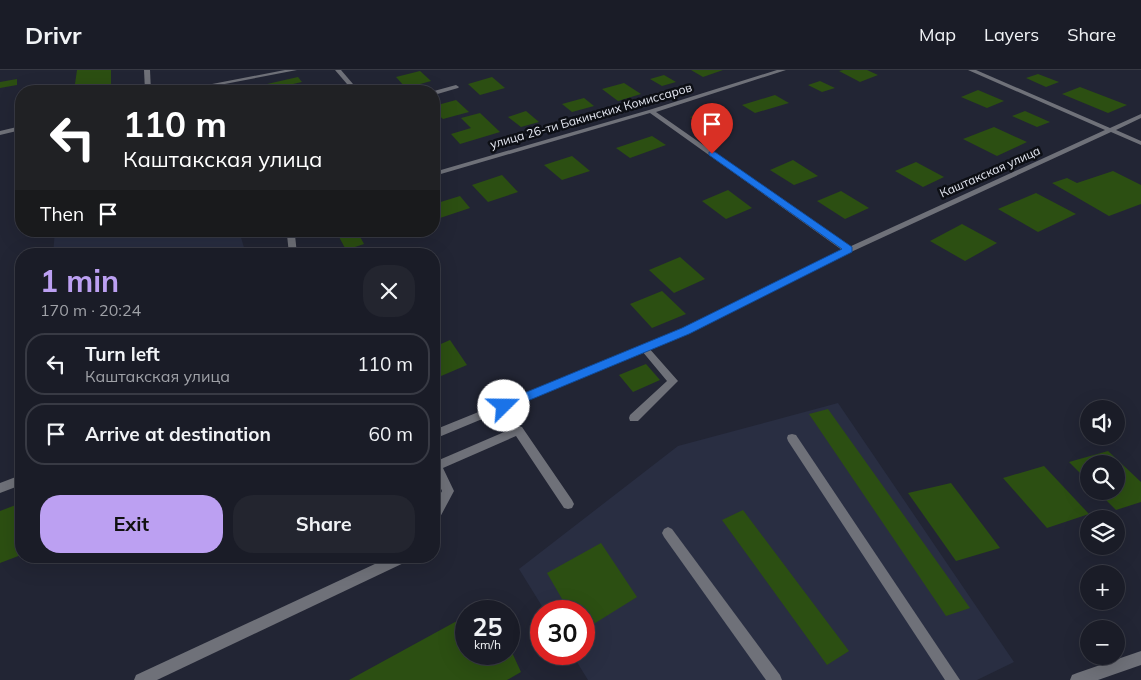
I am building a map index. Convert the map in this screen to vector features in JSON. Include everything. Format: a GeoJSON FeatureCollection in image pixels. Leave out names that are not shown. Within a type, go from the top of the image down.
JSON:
{"type":"FeatureCollection","features":[{"type":"Feature","properties":{"kind":"street"},"geometry":{"type":"LineString","coordinates":[[146,70],[147,85]]}},
{"type":"Feature","properties":{"kind":"street"},"geometry":{"type":"LineString","coordinates":[[213,85],[292,70]]}},
{"type":"Feature","properties":{"kind":"street"},"geometry":{"type":"LineString","coordinates":[[338,70],[351,85]]}},
{"type":"Feature","properties":{"kind":"street","name":"улица 26-ти Бакинских Комиссаров"},"geometry":{"type":"LineString","coordinates":[[440,172],[651,111],[783,70]]}},
{"type":"Feature","properties":{"kind":"street"},"geometry":{"type":"LineString","coordinates":[[972,70],[1141,143]]}},
{"type":"Feature","properties":{"kind":"street"},"geometry":{"type":"LineString","coordinates":[[440,91],[456,87]]}},
{"type":"Feature","properties":{"kind":"street"},"geometry":{"type":"LineString","coordinates":[[651,111],[848,250]]}},
{"type":"Feature","properties":{"kind":"street","name":"Каштакская улица"},"geometry":{"type":"LineString","coordinates":[[440,433],[686,331],[848,250],[1141,116]]}},
{"type":"Feature","properties":{"kind":"street"},"geometry":{"type":"LineString","coordinates":[[0,133],[15,129]]}},
{"type":"Feature","properties":{"kind":"street"},"geometry":{"type":"LineString","coordinates":[[634,418],[673,381],[645,349]]}},
{"type":"Feature","properties":{"kind":"street"},"geometry":{"type":"LineString","coordinates":[[440,462],[518,430],[568,504]]}},
{"type":"Feature","properties":{"kind":"street"},"geometry":{"type":"LineString","coordinates":[[792,438],[953,680]]}},
{"type":"Feature","properties":{"kind":"street"},"geometry":{"type":"LineString","coordinates":[[440,474],[448,491],[440,506]]}},
{"type":"Feature","properties":{"kind":"street"},"geometry":{"type":"LineString","coordinates":[[0,488],[15,482]]}},
{"type":"Feature","properties":{"kind":"street"},"geometry":{"type":"LineString","coordinates":[[668,534],[775,680]]}},
{"type":"Feature","properties":{"kind":"street"},"geometry":{"type":"LineString","coordinates":[[141,680],[391,563]]}},
{"type":"Feature","properties":{"kind":"street"},"geometry":{"type":"LineString","coordinates":[[1077,680],[1141,658]]}},
{"type":"Feature","properties":{"kind":"shaded area"},"geometry":{"type":"Polygon","coordinates":[[[54,237],[241,237],[244,248],[54,248],[54,237]]]}},
{"type":"Feature","properties":{"kind":"shaded area"},"geometry":{"type":"Polygon","coordinates":[[[838,403],[1014,662],[977,680],[588,680],[579,665],[595,665],[595,600],[538,600],[519,569],[678,446],[838,403]]]}},
{"type":"Feature","properties":{"kind":"building"},"geometry":{"type":"Polygon","coordinates":[[[77,70],[111,70],[111,85],[75,85],[77,70]]]}},
{"type":"Feature","properties":{"kind":"building"},"geometry":{"type":"Polygon","coordinates":[[[691,70],[723,70],[703,77],[691,70]]]}},
{"type":"Feature","properties":{"kind":"building"},"geometry":{"type":"Polygon","coordinates":[[[867,70],[878,75],[860,82],[839,71],[867,70]]]}},
{"type":"Feature","properties":{"kind":"building"},"geometry":{"type":"Polygon","coordinates":[[[420,71],[431,81],[417,85],[403,85],[396,77],[420,71]]]}},
{"type":"Feature","properties":{"kind":"building"},"geometry":{"type":"Polygon","coordinates":[[[1038,74],[1059,82],[1046,87],[1026,78],[1038,74]]]}},
{"type":"Feature","properties":{"kind":"building"},"geometry":{"type":"Polygon","coordinates":[[[664,75],[676,82],[662,86],[650,79],[664,75]]]}},
{"type":"Feature","properties":{"kind":"building"},"geometry":{"type":"Polygon","coordinates":[[[298,77],[302,82],[289,85],[267,84],[298,77]]]}},
{"type":"Feature","properties":{"kind":"building"},"geometry":{"type":"Polygon","coordinates":[[[492,77],[505,88],[480,95],[468,84],[492,77]]]}},
{"type":"Feature","properties":{"kind":"building"},"geometry":{"type":"Polygon","coordinates":[[[17,79],[17,85],[0,88],[0,82],[17,79]]]}},
{"type":"Feature","properties":{"kind":"building"},"geometry":{"type":"Polygon","coordinates":[[[820,81],[835,88],[822,92],[808,85],[820,81]]]}},
{"type":"Feature","properties":{"kind":"building"},"geometry":{"type":"Polygon","coordinates":[[[624,83],[641,94],[618,101],[602,89],[624,83]]]}},
{"type":"Feature","properties":{"kind":"building"},"geometry":{"type":"Polygon","coordinates":[[[1080,87],[1127,105],[1108,113],[1062,94],[1080,87]]]}},
{"type":"Feature","properties":{"kind":"building"},"geometry":{"type":"Polygon","coordinates":[[[978,90],[1004,101],[987,108],[961,97],[978,90]]]}},
{"type":"Feature","properties":{"kind":"building"},"geometry":{"type":"Polygon","coordinates":[[[775,95],[789,103],[755,113],[742,105],[775,95]]]}},
{"type":"Feature","properties":{"kind":"building"},"geometry":{"type":"Polygon","coordinates":[[[584,98],[594,106],[572,112],[562,104],[584,98]]]}},
{"type":"Feature","properties":{"kind":"building"},"geometry":{"type":"Polygon","coordinates":[[[456,100],[469,112],[443,119],[440,116],[440,104],[456,100]]]}},
{"type":"Feature","properties":{"kind":"building"},"geometry":{"type":"Polygon","coordinates":[[[713,110],[733,122],[710,130],[690,117],[713,110]]]}},
{"type":"Feature","properties":{"kind":"building"},"geometry":{"type":"Polygon","coordinates":[[[526,111],[539,122],[521,127],[508,117],[526,111]]]}},
{"type":"Feature","properties":{"kind":"building"},"geometry":{"type":"Polygon","coordinates":[[[1025,111],[1050,122],[1037,127],[1012,116],[1025,111]]]}},
{"type":"Feature","properties":{"kind":"building"},"geometry":{"type":"Polygon","coordinates":[[[480,113],[500,132],[460,144],[451,134],[471,128],[461,118],[480,113]]]}},
{"type":"Feature","properties":{"kind":"building"},"geometry":{"type":"Polygon","coordinates":[[[994,127],[1027,142],[997,156],[963,139],[994,127]]]}},
{"type":"Feature","properties":{"kind":"building"},"geometry":{"type":"Polygon","coordinates":[[[652,136],[666,145],[630,158],[616,148],[652,136]]]}},
{"type":"Feature","properties":{"kind":"building"},"geometry":{"type":"Polygon","coordinates":[[[572,156],[590,171],[562,180],[544,165],[572,156]]]}},
{"type":"Feature","properties":{"kind":"building"},"geometry":{"type":"Polygon","coordinates":[[[793,160],[818,176],[794,185],[770,170],[793,160]]]}},
{"type":"Feature","properties":{"kind":"building"},"geometry":{"type":"Polygon","coordinates":[[[916,162],[944,177],[923,187],[895,171],[916,162]]]}},
{"type":"Feature","properties":{"kind":"building"},"geometry":{"type":"Polygon","coordinates":[[[1113,171],[1141,185],[1141,204],[1109,216],[1052,183],[1067,178],[1077,183],[1113,171]]]}},
{"type":"Feature","properties":{"kind":"building"},"geometry":{"type":"Polygon","coordinates":[[[502,175],[518,192],[488,202],[472,185],[502,175]]]}},
{"type":"Feature","properties":{"kind":"building"},"geometry":{"type":"Polygon","coordinates":[[[728,190],[752,208],[726,219],[702,201],[728,190]]]}},
{"type":"Feature","properties":{"kind":"building"},"geometry":{"type":"Polygon","coordinates":[[[841,191],[869,208],[845,219],[817,201],[841,191]]]}},
{"type":"Feature","properties":{"kind":"building"},"geometry":{"type":"Polygon","coordinates":[[[1036,193],[1076,214],[1038,232],[998,209],[1036,193]]]}},
{"type":"Feature","properties":{"kind":"building"},"geometry":{"type":"Polygon","coordinates":[[[460,196],[470,208],[440,218],[440,202],[460,196]]]}},
{"type":"Feature","properties":{"kind":"building"},"geometry":{"type":"Polygon","coordinates":[[[962,224],[997,243],[965,261],[930,241],[962,224]]]}},
{"type":"Feature","properties":{"kind":"building"},"geometry":{"type":"Polygon","coordinates":[[[339,237],[360,237],[364,244],[352,248],[345,248],[339,237]]]}},
{"type":"Feature","properties":{"kind":"building"},"geometry":{"type":"Polygon","coordinates":[[[680,257],[705,279],[674,293],[649,270],[680,257]]]}},
{"type":"Feature","properties":{"kind":"building"},"geometry":{"type":"Polygon","coordinates":[[[662,291],[686,314],[652,328],[630,304],[662,291]]]}},
{"type":"Feature","properties":{"kind":"building"},"geometry":{"type":"Polygon","coordinates":[[[450,340],[467,365],[440,376],[440,344],[450,340]]]}},
{"type":"Feature","properties":{"kind":"building"},"geometry":{"type":"Polygon","coordinates":[[[646,364],[660,380],[633,392],[619,375],[646,364]]]}},
{"type":"Feature","properties":{"kind":"building"},"geometry":{"type":"Polygon","coordinates":[[[828,409],[970,608],[946,616],[809,414],[828,409]]]}},
{"type":"Feature","properties":{"kind":"building"},"geometry":{"type":"Polygon","coordinates":[[[1108,451],[1112,455],[1094,455],[1108,451]]]}},
{"type":"Feature","properties":{"kind":"building"},"geometry":{"type":"Polygon","coordinates":[[[1080,459],[1080,473],[1069,462],[1080,459]]]}},
{"type":"Feature","properties":{"kind":"building"},"geometry":{"type":"Polygon","coordinates":[[[1044,466],[1085,510],[1080,510],[1080,517],[1047,528],[1003,478],[1044,466]]]}},
{"type":"Feature","properties":{"kind":"building"},"geometry":{"type":"Polygon","coordinates":[[[1125,467],[1141,482],[1141,502],[1116,510],[1106,500],[1125,500],[1125,467]]]}},
{"type":"Feature","properties":{"kind":"building"},"geometry":{"type":"Polygon","coordinates":[[[951,483],[1000,548],[956,561],[908,493],[951,483]]]}},
{"type":"Feature","properties":{"kind":"building"},"geometry":{"type":"Polygon","coordinates":[[[15,505],[15,557],[0,563],[0,511],[15,505]]]}},
{"type":"Feature","properties":{"kind":"building"},"geometry":{"type":"Polygon","coordinates":[[[743,510],[849,651],[827,665],[722,520],[743,510]]]}},
{"type":"Feature","properties":{"kind":"building"},"geometry":{"type":"Polygon","coordinates":[[[601,543],[637,597],[595,623],[595,600],[563,600],[547,573],[601,543]]]}},
{"type":"Feature","properties":{"kind":"building"},"geometry":{"type":"Polygon","coordinates":[[[455,622],[455,665],[518,665],[521,672],[507,680],[349,680],[455,622]]]}},
{"type":"Feature","properties":{"kind":"route"},"geometry":{"type":"LineString","coordinates":[[504,406],[686,331],[848,250],[712,154]]}}]}
